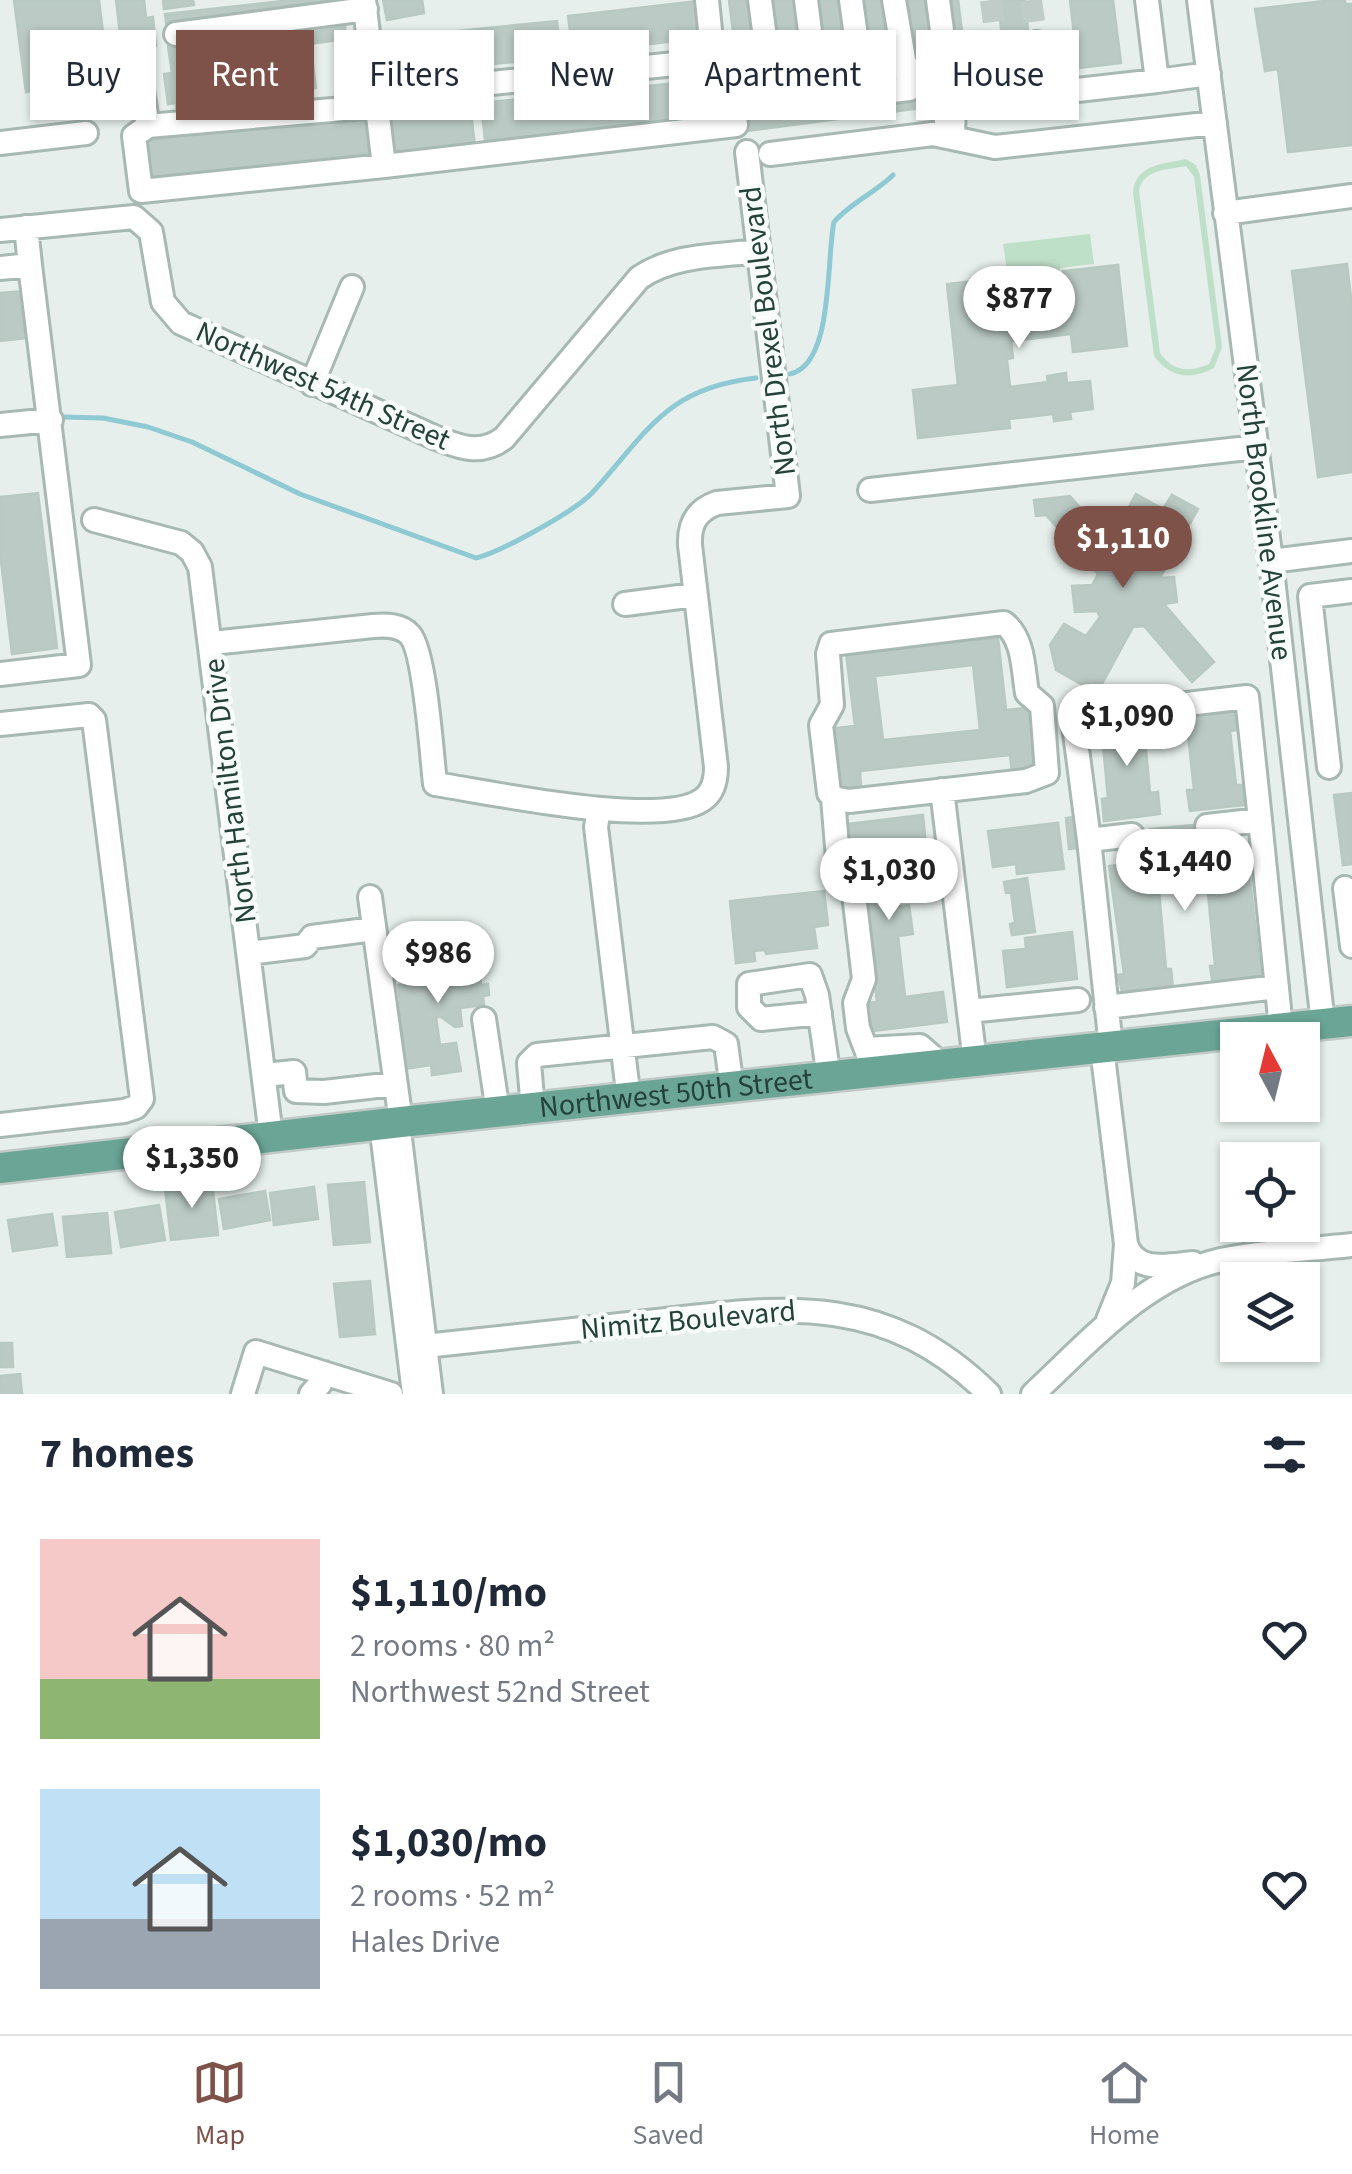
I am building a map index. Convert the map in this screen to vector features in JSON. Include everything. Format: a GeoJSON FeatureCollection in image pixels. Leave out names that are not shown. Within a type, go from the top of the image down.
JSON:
{"type":"FeatureCollection","features":[{"type":"Feature","properties":{"kind":"main road","name":"Northwest 50th Street"},"geometry":{"type":"LineString","coordinates":[[0,1168],[829,1078],[870,1061],[943,1066],[1220,1035]]}},
{"type":"Feature","properties":{"kind":"street"},"geometry":{"type":"LineString","coordinates":[[706,0],[710,30]]}},
{"type":"Feature","properties":{"kind":"street"},"geometry":{"type":"LineString","coordinates":[[760,0],[764,30]]}},
{"type":"Feature","properties":{"kind":"street"},"geometry":{"type":"LineString","coordinates":[[806,0],[810,30]]}},
{"type":"Feature","properties":{"kind":"street"},"geometry":{"type":"LineString","coordinates":[[852,0],[856,30]]}},
{"type":"Feature","properties":{"kind":"street"},"geometry":{"type":"LineString","coordinates":[[894,0],[909,90]]}},
{"type":"Feature","properties":{"kind":"street"},"geometry":{"type":"LineString","coordinates":[[896,91],[909,90],[944,38],[938,0]]}},
{"type":"Feature","properties":{"kind":"street"},"geometry":{"type":"LineString","coordinates":[[1147,0],[1157,81]]}},
{"type":"Feature","properties":{"kind":"street","name":"North Brookline Avenue"},"geometry":{"type":"LineString","coordinates":[[1199,0],[1271,561],[1308,892],[1338,1022]]}},
{"type":"Feature","properties":{"kind":"street"},"geometry":{"type":"LineString","coordinates":[[201,30],[365,4],[368,30]]}},
{"type":"Feature","properties":{"kind":"street"},"geometry":{"type":"LineString","coordinates":[[494,83],[669,65]]}},
{"type":"Feature","properties":{"kind":"street"},"geometry":{"type":"LineString","coordinates":[[1079,90],[1209,74]]}},
{"type":"Feature","properties":{"kind":"street"},"geometry":{"type":"LineString","coordinates":[[334,108],[148,126],[134,136],[141,191],[736,125],[735,120]]}},
{"type":"Feature","properties":{"kind":"street"},"geometry":{"type":"LineString","coordinates":[[147,120],[148,126]]}},
{"type":"Feature","properties":{"kind":"street"},"geometry":{"type":"LineString","coordinates":[[380,120],[384,166]]}},
{"type":"Feature","properties":{"kind":"street"},"geometry":{"type":"LineString","coordinates":[[956,120],[952,131],[995,147],[1215,124]]}},
{"type":"Feature","properties":{"kind":"street","name":"North Drexel Boulevard"},"geometry":{"type":"LineString","coordinates":[[598,809],[690,806],[711,792],[716,767],[689,534],[698,514],[717,503],[788,496],[759,251],[759,153],[952,131]]}},
{"type":"Feature","properties":{"kind":"street"},"geometry":{"type":"LineString","coordinates":[[0,148],[86,134]]}},
{"type":"Feature","properties":{"kind":"street"},"geometry":{"type":"LineString","coordinates":[[1224,213],[1352,196]]}},
{"type":"Feature","properties":{"kind":"street","name":"Northwest 54th Street"},"geometry":{"type":"LineString","coordinates":[[0,230],[134,217],[151,232],[163,302],[181,323],[434,438],[483,449],[504,438],[639,278],[650,270],[682,260],[759,251]]}},
{"type":"Feature","properties":{"kind":"street"},"geometry":{"type":"LineString","coordinates":[[0,674],[79,665],[26,227]]}},
{"type":"Feature","properties":{"kind":"street"},"geometry":{"type":"LineString","coordinates":[[0,268],[30,265]]}},
{"type":"Feature","properties":{"kind":"street"},"geometry":{"type":"LineString","coordinates":[[312,384],[352,287]]}},
{"type":"Feature","properties":{"kind":"street"},"geometry":{"type":"LineString","coordinates":[[0,426],[51,420]]}},
{"type":"Feature","properties":{"kind":"street"},"geometry":{"type":"LineString","coordinates":[[870,490],[1257,447]]}},
{"type":"Feature","properties":{"kind":"street","name":"North Hamilton Drive"},"geometry":{"type":"LineString","coordinates":[[94,520],[181,543],[192,552],[205,586],[271,1136]]}},
{"type":"Feature","properties":{"kind":"street"},"geometry":{"type":"LineString","coordinates":[[1271,561],[1352,551]]}},
{"type":"Feature","properties":{"kind":"street"},"geometry":{"type":"LineString","coordinates":[[1295,771],[1340,765],[1310,596],[1341,593],[1326,554]]}},
{"type":"Feature","properties":{"kind":"street"},"geometry":{"type":"LineString","coordinates":[[624,604],[695,595]]}},
{"type":"Feature","properties":{"kind":"street"},"geometry":{"type":"LineString","coordinates":[[1004,623],[1013,630],[1020,648],[1026,692],[1042,706],[1046,773],[1026,781],[942,790],[849,800],[834,798],[829,793],[821,725],[832,705],[828,654],[831,644],[1004,623]]}},
{"type":"Feature","properties":{"kind":"street"},"geometry":{"type":"LineString","coordinates":[[212,643],[374,626],[400,628],[409,633],[418,654],[435,784],[598,809],[596,827],[629,1100]]}},
{"type":"Feature","properties":{"kind":"street"},"geometry":{"type":"LineString","coordinates":[[1104,1328],[1123,1283],[1126,1244],[1090,840],[1073,718],[1286,693]]}},
{"type":"Feature","properties":{"kind":"street"},"geometry":{"type":"LineString","coordinates":[[1248,697],[1280,1022]]}},
{"type":"Feature","properties":{"kind":"street"},"geometry":{"type":"LineString","coordinates":[[0,724],[89,716],[94,720],[142,1099],[124,1112],[0,1124]]}},
{"type":"Feature","properties":{"kind":"street"},"geometry":{"type":"LineString","coordinates":[[942,790],[975,1062]]}},
{"type":"Feature","properties":{"kind":"street"},"geometry":{"type":"LineString","coordinates":[[834,798],[838,858],[851,869],[858,907],[864,979],[855,1003],[860,1036],[870,1061]]}},
{"type":"Feature","properties":{"kind":"street"},"geometry":{"type":"LineString","coordinates":[[1207,826],[1260,820]]}},
{"type":"Feature","properties":{"kind":"street"},"geometry":{"type":"LineString","coordinates":[[1090,840],[1132,835]]}},
{"type":"Feature","properties":{"kind":"street"},"geometry":{"type":"LineString","coordinates":[[1308,892],[1349,888],[1352,946]]}},
{"type":"Feature","properties":{"kind":"street"},"geometry":{"type":"LineString","coordinates":[[370,897],[394,1084],[393,1123],[414,1394]]}},
{"type":"Feature","properties":{"kind":"street"},"geometry":{"type":"LineString","coordinates":[[249,953],[306,946],[312,937],[374,930]]}},
{"type":"Feature","properties":{"kind":"street"},"geometry":{"type":"LineString","coordinates":[[1106,1007],[1277,987]]}},
{"type":"Feature","properties":{"kind":"street"},"geometry":{"type":"LineString","coordinates":[[969,1011],[1078,1000]]}},
{"type":"Feature","properties":{"kind":"street"},"geometry":{"type":"LineString","coordinates":[[820,1013],[829,1078]]}},
{"type":"Feature","properties":{"kind":"street"},"geometry":{"type":"LineString","coordinates":[[484,1018],[498,1112]]}},
{"type":"Feature","properties":{"kind":"street"},"geometry":{"type":"LineString","coordinates":[[534,1109],[529,1063],[537,1055],[624,1045],[713,1037],[726,1044],[732,1088]]}},
{"type":"Feature","properties":{"kind":"street"},"geometry":{"type":"LineString","coordinates":[[264,1076],[294,1072],[296,1091],[394,1084]]}},
{"type":"Feature","properties":{"kind":"street"},"geometry":{"type":"LineString","coordinates":[[393,1123],[430,1394]]}},
{"type":"Feature","properties":{"kind":"street"},"geometry":{"type":"LineString","coordinates":[[1126,1244],[1132,1258],[1146,1265],[1352,1245]]}},
{"type":"Feature","properties":{"kind":"street"},"geometry":{"type":"LineString","coordinates":[[1033,1394],[1104,1328],[1169,1280],[1222,1260]]}},
{"type":"Feature","properties":{"kind":"street","name":"Nimitz Boulevard"},"geometry":{"type":"LineString","coordinates":[[424,1346],[743,1311],[816,1310],[858,1318],[915,1340],[951,1362],[989,1394]]}},
{"type":"Feature","properties":{"kind":"street"},"geometry":{"type":"LineString","coordinates":[[243,1394],[256,1352],[391,1394]]}},
{"type":"Feature","properties":{"kind":"street"},"geometry":{"type":"LineString","coordinates":[[312,1394],[324,1373]]}},
{"type":"Feature","properties":{"kind":"green space"},"geometry":{"type":"Polygon","coordinates":[[[1186,159],[1196,165],[1200,175],[1222,347],[1214,368],[1181,375],[1166,369],[1154,356],[1133,192],[1145,171],[1186,159]],[[1186,166],[1164,170],[1145,178],[1139,191],[1160,353],[1170,364],[1188,369],[1209,364],[1216,347],[1194,177],[1186,166]]]}},
{"type":"Feature","properties":{"kind":"green space"},"geometry":{"type":"Polygon","coordinates":[[[1090,234],[1094,264],[1060,268],[1061,285],[1010,291],[1003,244],[1090,234]]]}},
{"type":"Feature","properties":{"kind":"building"},"geometry":{"type":"Polygon","coordinates":[[[14,0],[99,0],[103,30],[30,30],[30,91],[26,92],[14,0]]]}},
{"type":"Feature","properties":{"kind":"building"},"geometry":{"type":"Polygon","coordinates":[[[116,0],[144,0],[146,18],[153,17],[154,30],[120,30],[116,0]]]}},
{"type":"Feature","properties":{"kind":"building"},"geometry":{"type":"Polygon","coordinates":[[[163,0],[193,0],[194,5],[164,9],[163,0]]]}},
{"type":"Feature","properties":{"kind":"building"},"geometry":{"type":"Polygon","coordinates":[[[292,0],[335,0],[336,10],[167,29],[165,14],[292,0]]]}},
{"type":"Feature","properties":{"kind":"building"},"geometry":{"type":"Polygon","coordinates":[[[383,0],[422,0],[424,13],[387,20],[383,0]]]}},
{"type":"Feature","properties":{"kind":"building"},"geometry":{"type":"Polygon","coordinates":[[[729,0],[958,0],[962,30],[916,30],[916,109],[896,111],[896,30],[733,30],[729,0]]]}},
{"type":"Feature","properties":{"kind":"building"},"geometry":{"type":"Polygon","coordinates":[[[998,0],[1025,0],[1028,30],[1001,30],[998,0]]]}},
{"type":"Feature","properties":{"kind":"building"},"geometry":{"type":"Polygon","coordinates":[[[1070,0],[1113,0],[1121,63],[1079,68],[1079,30],[1074,30],[1070,0]]]}},
{"type":"Feature","properties":{"kind":"building"},"geometry":{"type":"Polygon","coordinates":[[[1333,0],[1352,4],[1352,145],[1288,152],[1278,69],[1265,71],[1255,9],[1333,0]]]}},
{"type":"Feature","properties":{"kind":"building"},"geometry":{"type":"Polygon","coordinates":[[[698,1],[701,30],[669,30],[669,42],[649,44],[649,30],[570,30],[568,16],[698,1]]]}},
{"type":"Feature","properties":{"kind":"building"},"geometry":{"type":"Polygon","coordinates":[[[557,21],[558,30],[514,30],[514,62],[494,64],[494,30],[466,30],[557,21]]]}},
{"type":"Feature","properties":{"kind":"building"},"geometry":{"type":"Polygon","coordinates":[[[345,25],[345,30],[334,30],[334,41],[314,43],[314,30],[303,30],[345,25]]]}},
{"type":"Feature","properties":{"kind":"building"},"geometry":{"type":"Polygon","coordinates":[[[176,45],[176,103],[168,104],[164,74],[172,73],[168,46],[176,45]]]}},
{"type":"Feature","properties":{"kind":"building"},"geometry":{"type":"Polygon","coordinates":[[[669,84],[669,120],[680,120],[485,140],[483,120],[494,120],[494,102],[514,100],[514,120],[649,120],[649,86],[669,84]]]}},
{"type":"Feature","properties":{"kind":"building"},"geometry":{"type":"Polygon","coordinates":[[[334,119],[374,120],[377,152],[147,178],[143,141],[334,119]]]}},
{"type":"Feature","properties":{"kind":"building"},"geometry":{"type":"Polygon","coordinates":[[[386,120],[472,120],[475,147],[390,157],[386,120]]]}},
{"type":"Feature","properties":{"kind":"building"},"geometry":{"type":"Polygon","coordinates":[[[745,120],[829,120],[746,131],[745,120]]]}},
{"type":"Feature","properties":{"kind":"building"},"geometry":{"type":"Polygon","coordinates":[[[1347,264],[1352,306],[1352,472],[1318,477],[1292,271],[1347,264]]]}},
{"type":"Feature","properties":{"kind":"building"},"geometry":{"type":"Polygon","coordinates":[[[1118,265],[1127,346],[1073,352],[1071,334],[1011,341],[1013,358],[1007,359],[1010,387],[1048,382],[1047,376],[1066,373],[1067,383],[1090,381],[1093,409],[1070,412],[1071,419],[1054,421],[1053,414],[1009,419],[1010,428],[918,438],[913,390],[958,385],[947,284],[1002,278],[1004,295],[1064,289],[1063,271],[1118,265]]]}},
{"type":"Feature","properties":{"kind":"building"},"geometry":{"type":"Polygon","coordinates":[[[23,291],[28,338],[0,341],[0,293],[23,291]]]}},
{"type":"Feature","properties":{"kind":"building"},"geometry":{"type":"Polygon","coordinates":[[[38,493],[57,648],[12,654],[0,552],[0,497],[38,493]]]}},
{"type":"Feature","properties":{"kind":"building"},"geometry":{"type":"Polygon","coordinates":[[[1136,494],[1163,509],[1172,495],[1198,509],[1160,578],[1174,577],[1177,602],[1164,604],[1214,662],[1192,682],[1144,626],[1133,627],[1097,693],[1056,670],[1050,645],[1064,624],[1086,636],[1100,617],[1097,611],[1075,612],[1072,586],[1092,585],[1098,574],[1046,515],[1036,516],[1034,500],[1070,496],[1125,561],[1136,559],[1153,528],[1125,514],[1136,494]]]}},
{"type":"Feature","properties":{"kind":"building"},"geometry":{"type":"Polygon","coordinates":[[[998,638],[1006,710],[1034,707],[1041,768],[1012,772],[1010,755],[860,771],[861,789],[833,792],[826,729],[855,726],[846,653],[998,638]],[[973,665],[875,676],[883,740],[980,730],[973,665]]]}},
{"type":"Feature","properties":{"kind":"building"},"geometry":{"type":"Polygon","coordinates":[[[1236,710],[1239,730],[1230,731],[1236,785],[1244,785],[1245,805],[1190,811],[1187,790],[1194,790],[1188,735],[1181,736],[1179,716],[1236,710]]]}},
{"type":"Feature","properties":{"kind":"building"},"geometry":{"type":"Polygon","coordinates":[[[1150,718],[1153,738],[1145,739],[1150,793],[1158,792],[1160,814],[1104,821],[1102,799],[1108,798],[1103,745],[1095,745],[1093,723],[1150,718]]]}},
{"type":"Feature","properties":{"kind":"building"},"geometry":{"type":"Polygon","coordinates":[[[1352,793],[1352,864],[1343,865],[1334,795],[1352,793]]]}},
{"type":"Feature","properties":{"kind":"building"},"geometry":{"type":"Polygon","coordinates":[[[923,815],[926,846],[888,850],[894,907],[909,905],[913,934],[898,936],[905,997],[943,992],[947,1022],[864,1032],[861,1003],[877,1002],[859,852],[843,854],[839,825],[923,815]]]}},
{"type":"Feature","properties":{"kind":"building"},"geometry":{"type":"Polygon","coordinates":[[[1083,816],[1086,847],[1069,849],[1066,818],[1083,816]]]}},
{"type":"Feature","properties":{"kind":"building"},"geometry":{"type":"Polygon","coordinates":[[[1058,823],[1064,869],[1017,874],[1016,864],[993,867],[988,831],[1058,823]]]}},
{"type":"Feature","properties":{"kind":"building"},"geometry":{"type":"Polygon","coordinates":[[[1202,824],[1205,856],[1251,852],[1249,870],[1264,980],[1213,985],[1210,966],[1215,966],[1201,856],[1159,860],[1166,969],[1171,969],[1173,989],[1123,996],[1118,975],[1124,974],[1109,866],[1153,861],[1150,829],[1202,824]]]}},
{"type":"Feature","properties":{"kind":"building"},"geometry":{"type":"Polygon","coordinates":[[[1027,878],[1035,932],[1012,935],[1010,924],[1015,923],[1011,892],[1006,893],[1004,882],[1027,878]]]}},
{"type":"Feature","properties":{"kind":"building"},"geometry":{"type":"Polygon","coordinates":[[[824,891],[828,925],[814,927],[817,948],[766,954],[765,950],[754,951],[755,961],[736,963],[730,901],[824,891]]]}},
{"type":"Feature","properties":{"kind":"building"},"geometry":{"type":"Polygon","coordinates":[[[1072,932],[1077,979],[1007,987],[1003,951],[1026,949],[1025,938],[1072,932]]]}},
{"type":"Feature","properties":{"kind":"building"},"geometry":{"type":"Polygon","coordinates":[[[474,936],[481,985],[488,984],[489,995],[483,996],[484,1005],[460,1008],[462,1026],[455,1027],[436,1017],[440,1045],[456,1043],[461,1071],[432,1075],[431,1065],[404,1069],[394,1003],[400,1002],[398,985],[411,983],[408,967],[446,962],[444,946],[454,945],[453,939],[474,936]]]}},
{"type":"Feature","properties":{"kind":"building"},"geometry":{"type":"Polygon","coordinates":[[[212,1182],[218,1235],[171,1240],[165,1188],[212,1182]]]}},
{"type":"Feature","properties":{"kind":"building"},"geometry":{"type":"Polygon","coordinates":[[[364,1182],[370,1242],[334,1245],[328,1185],[364,1182]]]}},
{"type":"Feature","properties":{"kind":"building"},"geometry":{"type":"Polygon","coordinates":[[[314,1187],[318,1219],[274,1225],[270,1193],[314,1187]]]}},
{"type":"Feature","properties":{"kind":"building"},"geometry":{"type":"Polygon","coordinates":[[[265,1191],[270,1220],[224,1229],[219,1199],[265,1191]]]}},
{"type":"Feature","properties":{"kind":"building"},"geometry":{"type":"Polygon","coordinates":[[[159,1205],[165,1240],[121,1247],[115,1212],[159,1205]]]}},
{"type":"Feature","properties":{"kind":"building"},"geometry":{"type":"Polygon","coordinates":[[[107,1213],[111,1253],[67,1257],[63,1217],[107,1213]]]}},
{"type":"Feature","properties":{"kind":"building"},"geometry":{"type":"Polygon","coordinates":[[[52,1214],[57,1245],[13,1251],[8,1220],[52,1214]]]}},
{"type":"Feature","properties":{"kind":"building"},"geometry":{"type":"Polygon","coordinates":[[[370,1281],[375,1334],[340,1337],[334,1284],[370,1281]]]}},
{"type":"Feature","properties":{"kind":"building"},"geometry":{"type":"Polygon","coordinates":[[[0,1343],[12,1343],[13,1367],[0,1367],[0,1343]]]}},
{"type":"Feature","properties":{"kind":"building"},"geometry":{"type":"Polygon","coordinates":[[[20,1374],[22,1394],[0,1394],[0,1376],[20,1374]]]}},
{"type":"Feature","properties":{"kind":"waterway"},"geometry":{"type":"LineString","coordinates":[[790,374],[804,366],[821,332],[834,222],[893,175]]}},
{"type":"Feature","properties":{"kind":"waterway"},"geometry":{"type":"LineString","coordinates":[[63,417],[103,418],[148,427],[192,442],[300,494],[476,558],[519,540],[582,502],[644,433],[679,403],[725,383],[756,378]]}},
{"type":"Feature","properties":{"kind":"tunnel"},"geometry":{"type":"LineString","coordinates":[[991,0],[995,30]]}},
{"type":"Feature","properties":{"kind":"tunnel"},"geometry":{"type":"LineString","coordinates":[[1031,0],[1035,30]]}}]}
